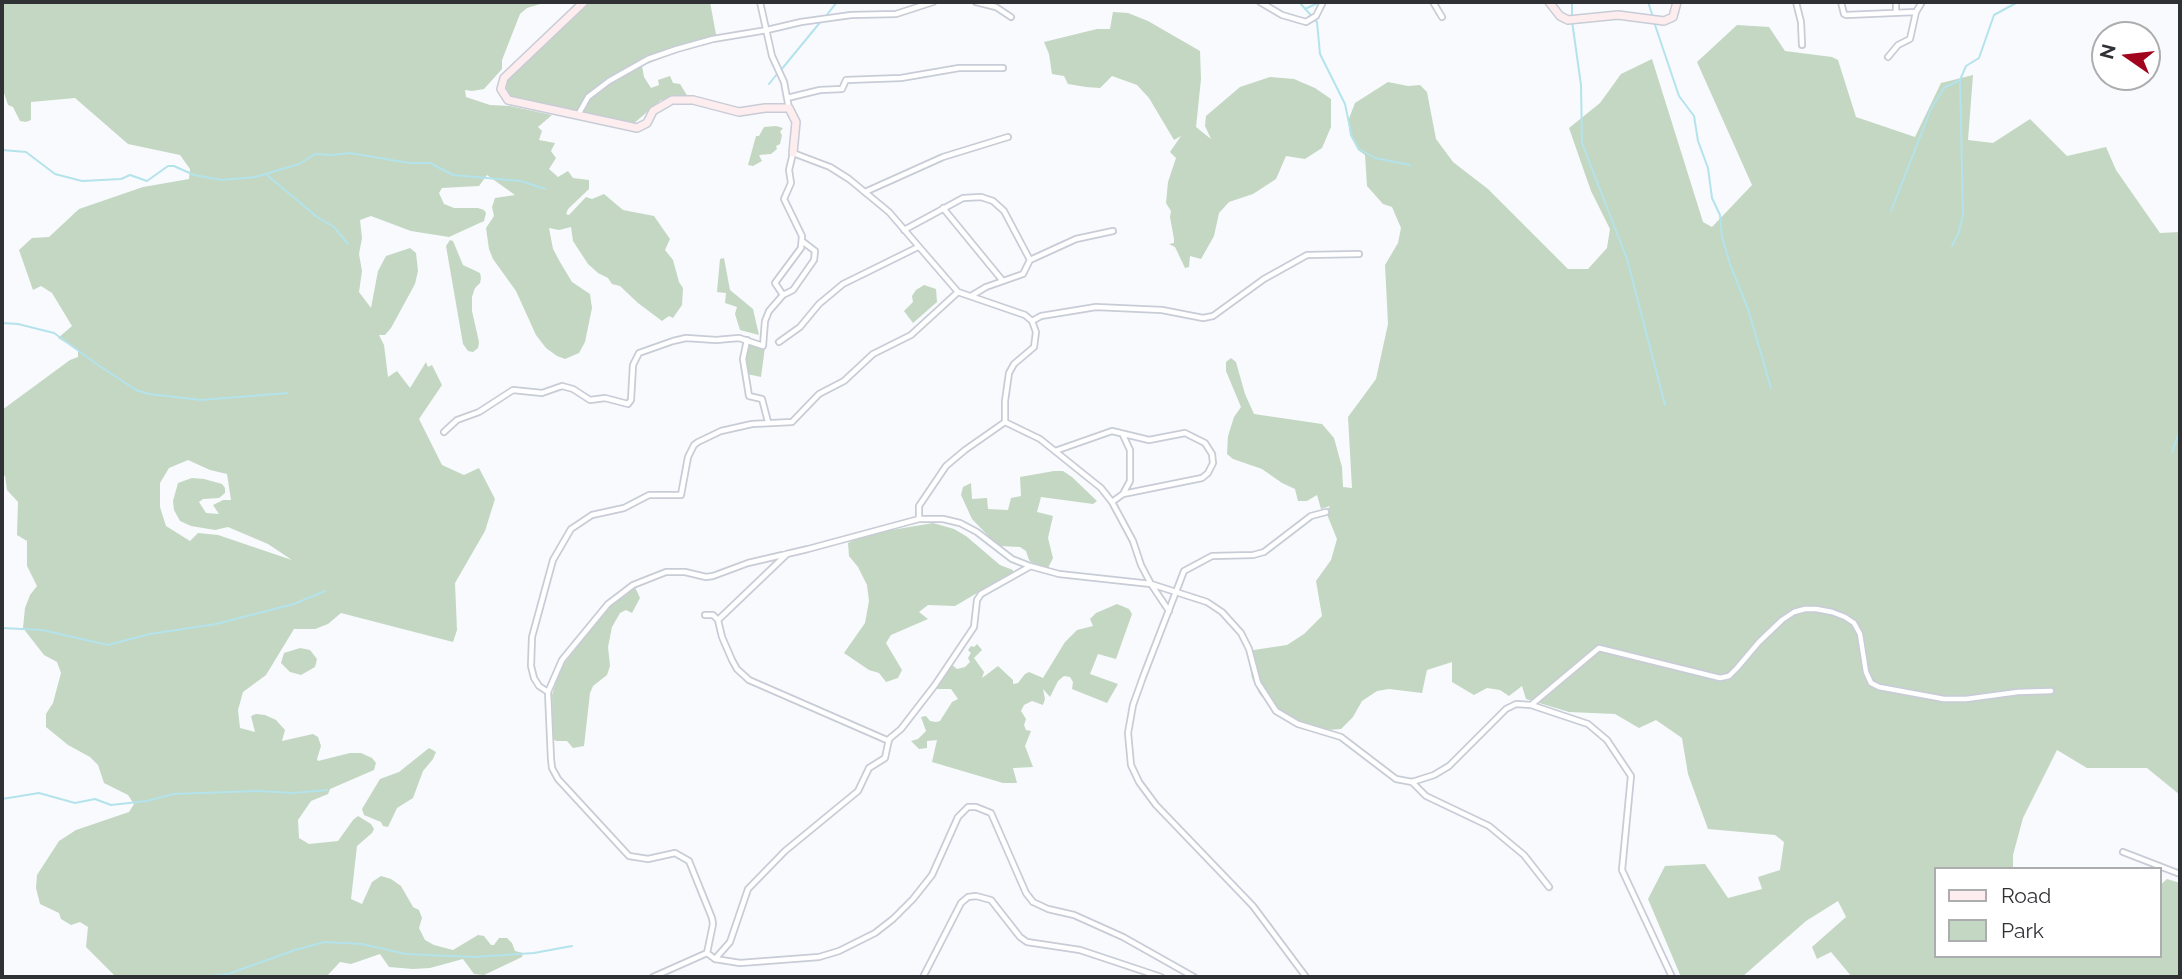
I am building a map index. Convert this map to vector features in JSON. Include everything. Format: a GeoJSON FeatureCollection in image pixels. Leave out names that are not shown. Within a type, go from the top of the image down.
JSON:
{"type":"FeatureCollection","features":[{"type":"Feature","properties":{"kind":"street"},"geometry":{"type":"LineString","coordinates":[[584,2],[504,78],[501,89],[508,100],[637,128],[647,123],[653,111],[672,100],[693,100],[739,112],[789,108]]}},
{"type":"Feature","properties":{"kind":"street"},"geometry":{"type":"LineString","coordinates":[[760,2],[772,56],[784,82],[789,108],[796,122],[789,170],[791,183],[784,199],[802,241],[802,248],[775,283],[783,295]]}},
{"type":"Feature","properties":{"kind":"street"},"geometry":{"type":"LineString","coordinates":[[577,116],[588,97],[609,81],[648,59],[713,39],[838,16],[896,14],[933,2]]}},
{"type":"Feature","properties":{"kind":"street"},"geometry":{"type":"LineString","coordinates":[[976,2],[996,7],[1011,17]]}},
{"type":"Feature","properties":{"kind":"street"},"geometry":{"type":"LineString","coordinates":[[1260,2],[1282,15],[1301,21],[1312,19],[1323,2]]}},
{"type":"Feature","properties":{"kind":"street"},"geometry":{"type":"LineString","coordinates":[[1433,2],[1442,17]]}},
{"type":"Feature","properties":{"kind":"street"},"geometry":{"type":"LineString","coordinates":[[1548,3],[1560,16],[1571,20],[1618,15],[1664,20],[1672,17],[1677,2]]}},
{"type":"Feature","properties":{"kind":"street"},"geometry":{"type":"LineString","coordinates":[[1796,2],[1802,46]]}},
{"type":"Feature","properties":{"kind":"street"},"geometry":{"type":"LineString","coordinates":[[1841,2],[1846,15],[1916,12]]}},
{"type":"Feature","properties":{"kind":"street"},"geometry":{"type":"LineString","coordinates":[[1896,2],[1896,12]]}},
{"type":"Feature","properties":{"kind":"street"},"geometry":{"type":"LineString","coordinates":[[1888,57],[1898,45],[1910,39],[1916,12],[1922,2]]}},
{"type":"Feature","properties":{"kind":"street"},"geometry":{"type":"LineString","coordinates":[[787,97],[820,90],[842,89],[846,80],[857,78],[901,78],[960,68],[1003,68]]}},
{"type":"Feature","properties":{"kind":"street"},"geometry":{"type":"LineString","coordinates":[[865,192],[943,157],[1008,136]]}},
{"type":"Feature","properties":{"kind":"street"},"geometry":{"type":"LineString","coordinates":[[793,153],[830,167],[889,212],[958,292],[1025,315],[1032,321],[1037,339],[1034,346],[1014,364],[1009,373],[1005,422]]}},
{"type":"Feature","properties":{"kind":"street"},"geometry":{"type":"LineString","coordinates":[[904,230],[963,198],[981,197],[993,201],[1004,211],[1030,260]]}},
{"type":"Feature","properties":{"kind":"street"},"geometry":{"type":"LineString","coordinates":[[943,208],[1003,281]]}},
{"type":"Feature","properties":{"kind":"street"},"geometry":{"type":"LineString","coordinates":[[970,297],[986,287],[1023,274],[1030,260],[1076,239],[1113,231]]}},
{"type":"Feature","properties":{"kind":"street"},"geometry":{"type":"LineString","coordinates":[[444,432],[457,420],[479,412],[513,390],[542,393],[562,386],[592,400],[605,398],[628,404],[631,400],[633,365],[641,351],[686,338],[739,338],[763,346],[765,321],[769,311],[783,295],[793,290],[814,260],[815,251],[802,241]]}},
{"type":"Feature","properties":{"kind":"street"},"geometry":{"type":"LineString","coordinates":[[779,342],[800,327],[819,304],[843,284],[918,247]]}},
{"type":"Feature","properties":{"kind":"street"},"geometry":{"type":"LineString","coordinates":[[1032,321],[1041,316],[1096,307],[1162,310],[1203,318],[1213,316],[1264,279],[1307,255],[1359,254]]}},
{"type":"Feature","properties":{"kind":"street"},"geometry":{"type":"LineString","coordinates":[[548,692],[539,686],[534,678],[532,637],[553,560],[571,529],[592,515],[624,508],[649,495],[681,495],[688,457],[694,445],[721,431],[768,422],[792,422],[819,394],[844,381],[873,354],[911,335],[958,292]]}},
{"type":"Feature","properties":{"kind":"street"},"geometry":{"type":"LineString","coordinates":[[747,341],[743,359],[749,396],[762,399],[768,422]]}},
{"type":"Feature","properties":{"kind":"street"},"geometry":{"type":"LineString","coordinates":[[1005,422],[1031,433],[1084,473],[1112,502],[1133,541],[1141,565],[1169,611]]}},
{"type":"Feature","properties":{"kind":"street"},"geometry":{"type":"LineString","coordinates":[[919,519],[919,506],[946,466],[1005,422]]}},
{"type":"Feature","properties":{"kind":"street"},"geometry":{"type":"LineString","coordinates":[[1054,451],[1112,431],[1149,440],[1185,433],[1205,443],[1212,454],[1213,463],[1202,478],[1123,494],[1112,502]]}},
{"type":"Feature","properties":{"kind":"street"},"geometry":{"type":"LineString","coordinates":[[1123,435],[1130,450],[1129,481],[1123,494]]}},
{"type":"Feature","properties":{"kind":"street"},"geometry":{"type":"LineString","coordinates":[[1306,977],[1253,906],[1156,806],[1131,765],[1128,733],[1133,705],[1184,571],[1205,558],[1264,552],[1311,516],[1326,512]]}},
{"type":"Feature","properties":{"kind":"street"},"geometry":{"type":"LineString","coordinates":[[707,953],[713,924],[689,861],[675,853],[648,859],[629,856],[558,779],[552,768],[548,692],[555,672],[570,648],[608,604],[633,585],[666,572],[713,576],[748,563],[919,519],[943,519],[960,523],[977,532],[1012,559],[1030,566],[1059,574],[1151,584],[1207,602],[1222,612],[1241,633],[1249,649],[1258,683],[1276,710],[1298,724],[1340,737],[1396,779],[1412,782],[1434,775],[1449,766],[1511,705],[1531,705],[1588,724],[1607,740],[1632,776],[1622,870],[1672,977]]}},
{"type":"Feature","properties":{"kind":"street"},"geometry":{"type":"LineString","coordinates":[[718,620],[788,553]]}},
{"type":"Feature","properties":{"kind":"street"},"geometry":{"type":"LineString","coordinates":[[715,959],[730,942],[748,888],[785,851],[858,791],[869,768],[885,758],[889,741],[935,685],[974,627],[977,600],[981,594],[1030,566]]}},
{"type":"Feature","properties":{"kind":"street"},"geometry":{"type":"LineString","coordinates":[[1531,705],[1599,648],[1713,678],[1728,676],[1782,620],[1794,612],[1816,609],[1845,617],[1854,623],[1860,634],[1866,672],[1871,683],[1879,687],[1955,699],[2051,691]]}},
{"type":"Feature","properties":{"kind":"street"},"geometry":{"type":"LineString","coordinates":[[705,615],[713,615],[718,620],[732,660],[749,680],[889,741]]}},
{"type":"Feature","properties":{"kind":"street"},"geometry":{"type":"LineString","coordinates":[[1412,782],[1426,796],[1489,826],[1524,855],[1549,887]]}},
{"type":"Feature","properties":{"kind":"street"},"geometry":{"type":"LineString","coordinates":[[707,953],[715,959],[740,963],[782,962],[819,957],[839,951],[875,933],[913,899],[932,875],[958,817],[968,807],[976,807],[991,813],[1033,902],[1048,909],[1074,915],[1123,937],[1194,977]]}},
{"type":"Feature","properties":{"kind":"street"},"geometry":{"type":"LineString","coordinates":[[2123,852],[2180,874]]}},
{"type":"Feature","properties":{"kind":"street"},"geometry":{"type":"LineString","coordinates":[[923,977],[961,904],[968,897],[976,896],[991,900],[1027,942],[1080,950],[1161,977]]}},
{"type":"Feature","properties":{"kind":"street"},"geometry":{"type":"LineString","coordinates":[[653,977],[707,953]]}},
{"type":"Feature","properties":{"kind":"green space"},"geometry":{"type":"Polygon","coordinates":[[[2,2],[547,2],[527,8],[520,14],[502,60],[502,69],[484,89],[465,90],[466,97],[490,105],[510,106],[552,115],[538,127],[542,131],[539,140],[555,143],[551,151],[556,158],[549,169],[558,177],[568,171],[573,178],[589,180],[589,189],[566,214],[569,215],[586,197],[592,199],[604,194],[623,210],[654,216],[670,239],[665,250],[673,260],[683,288],[682,305],[673,318],[669,316],[662,321],[588,264],[573,241],[571,227],[559,230],[549,228],[553,249],[572,282],[590,294],[592,308],[585,342],[579,353],[565,359],[546,348],[536,335],[516,291],[493,259],[486,228],[494,216],[492,207],[495,198],[515,195],[487,175],[479,186],[442,188],[439,193],[444,204],[454,208],[478,208],[486,213],[484,221],[449,237],[411,231],[371,216],[360,220],[362,238],[359,254],[362,271],[359,292],[371,308],[378,271],[386,256],[410,248],[416,253],[418,271],[415,284],[391,328],[385,335],[379,335],[384,345],[388,377],[397,371],[410,388],[426,362],[428,367],[432,365],[442,385],[419,419],[442,465],[464,475],[479,468],[495,499],[485,531],[455,583],[457,630],[453,642],[341,613],[328,624],[315,629],[294,629],[266,675],[243,692],[238,710],[240,728],[255,732],[251,716],[265,715],[276,720],[285,730],[282,741],[313,734],[318,737],[321,746],[318,761],[361,753],[376,763],[374,770],[330,789],[328,794],[311,801],[298,820],[299,838],[309,844],[338,841],[358,816],[371,824],[374,829],[372,833],[357,846],[351,899],[362,904],[372,882],[381,876],[391,879],[401,886],[413,907],[419,910],[422,918],[419,928],[425,940],[453,950],[478,935],[484,936],[491,945],[499,938],[507,938],[515,951],[523,953],[522,957],[484,975],[474,974],[463,959],[430,968],[413,969],[389,967],[380,954],[351,964],[340,962],[326,977],[116,977],[86,947],[88,927],[80,922],[71,925],[61,919],[59,913],[40,904],[36,888],[37,875],[59,841],[76,830],[129,812],[134,804],[128,795],[104,783],[98,765],[90,757],[68,745],[46,727],[46,714],[53,703],[61,673],[57,662],[44,655],[23,628],[25,608],[37,586],[27,566],[27,541],[17,535],[18,502],[7,490],[5,476],[2,474],[2,410],[70,360],[78,357],[78,350],[58,338],[72,326],[52,293],[41,286],[33,290],[19,250],[32,238],[49,237],[79,209],[143,187],[189,179],[190,169],[180,155],[128,144],[75,98],[31,102],[31,120],[20,121],[13,107],[8,105],[2,87],[2,2]],[[188,460],[169,468],[160,483],[160,507],[166,526],[190,541],[198,533],[218,535],[292,560],[268,544],[228,527],[215,530],[191,526],[180,521],[173,501],[178,483],[192,478],[222,484],[225,493],[219,498],[203,499],[199,502],[206,513],[219,514],[213,505],[223,500],[231,500],[227,474],[188,460]]]}},
{"type":"Feature","properties":{"kind":"green space"},"geometry":{"type":"Polygon","coordinates":[[[587,2],[710,2],[717,40],[692,46],[642,66],[644,77],[651,88],[659,85],[658,80],[670,76],[673,83],[680,84],[688,97],[661,100],[632,125],[510,98],[504,91],[505,82],[587,2]]]}},
{"type":"Feature","properties":{"kind":"green space"},"geometry":{"type":"Polygon","coordinates":[[[1113,12],[1128,13],[1148,21],[1200,51],[1201,79],[1196,127],[1211,139],[1205,126],[1206,116],[1240,87],[1270,77],[1294,79],[1331,99],[1331,127],[1322,148],[1305,159],[1286,156],[1276,179],[1253,194],[1229,202],[1219,213],[1214,236],[1201,259],[1190,256],[1189,267],[1185,268],[1175,247],[1169,244],[1174,243],[1174,239],[1171,211],[1166,203],[1168,182],[1176,158],[1170,152],[1181,136],[1174,140],[1149,98],[1137,85],[1112,76],[1100,88],[1086,87],[1068,84],[1064,76],[1052,74],[1044,42],[1097,29],[1110,29],[1113,12]]]}},
{"type":"Feature","properties":{"kind":"green space"},"geometry":{"type":"Polygon","coordinates":[[[1737,25],[1769,27],[1785,51],[1838,60],[1856,117],[1915,137],[1941,83],[1973,75],[1968,140],[1993,143],[2030,119],[2067,156],[2106,147],[2116,170],[2160,233],[2180,232],[2180,795],[2147,768],[2087,768],[2057,750],[2023,818],[2013,855],[2013,867],[1934,867],[1934,958],[2161,958],[2161,884],[2167,879],[2180,883],[2180,977],[1852,977],[1831,952],[1817,959],[1812,947],[1846,917],[1838,901],[1806,921],[1742,977],[1681,977],[1648,899],[1665,866],[1705,864],[1728,898],[1762,889],[1758,877],[1780,870],[1784,842],[1775,835],[1708,829],[1688,774],[1682,738],[1656,720],[1639,728],[1615,714],[1569,712],[1526,699],[1522,686],[1509,696],[1500,690],[1487,688],[1474,695],[1452,682],[1452,662],[1427,670],[1422,693],[1389,689],[1377,691],[1362,701],[1353,717],[1341,729],[1327,730],[1298,721],[1267,703],[1259,693],[1252,678],[1247,651],[1287,645],[1304,634],[1322,616],[1316,581],[1331,560],[1337,539],[1326,512],[1330,506],[1321,509],[1317,495],[1307,501],[1298,501],[1295,489],[1262,469],[1233,459],[1227,454],[1228,436],[1234,417],[1241,407],[1226,371],[1226,362],[1231,358],[1236,362],[1254,414],[1322,424],[1334,438],[1342,467],[1343,487],[1352,488],[1348,417],[1376,379],[1388,324],[1385,265],[1398,243],[1401,228],[1392,207],[1383,204],[1367,186],[1365,155],[1358,150],[1350,135],[1348,121],[1355,103],[1388,82],[1408,86],[1420,85],[1427,92],[1436,139],[1453,162],[1488,189],[1568,269],[1588,269],[1607,248],[1610,229],[1591,191],[1569,128],[1600,103],[1621,74],[1652,59],[1703,222],[1712,227],[1752,185],[1697,62],[1737,25]]]}},
{"type":"Feature","properties":{"kind":"green space"},"geometry":{"type":"Polygon","coordinates":[[[764,127],[783,128],[777,149],[771,154],[759,155],[762,161],[753,166],[748,165],[756,136],[759,136],[764,127]]]}},
{"type":"Feature","properties":{"kind":"green space"},"geometry":{"type":"Polygon","coordinates":[[[450,240],[453,241],[463,265],[480,273],[480,283],[472,297],[472,311],[479,342],[478,348],[473,352],[468,351],[463,344],[446,246],[450,240]]]}},
{"type":"Feature","properties":{"kind":"green space"},"geometry":{"type":"Polygon","coordinates":[[[724,258],[730,290],[753,309],[759,335],[740,330],[735,314],[737,307],[725,303],[726,293],[717,292],[720,259],[724,258]]]}},
{"type":"Feature","properties":{"kind":"green space"},"geometry":{"type":"Polygon","coordinates":[[[924,285],[936,289],[937,302],[913,323],[904,311],[913,302],[912,296],[916,290],[924,285]]]}},
{"type":"Feature","properties":{"kind":"green space"},"geometry":{"type":"Polygon","coordinates":[[[747,342],[765,347],[761,377],[747,374],[744,367],[747,342]]]}},
{"type":"Feature","properties":{"kind":"green space"},"geometry":{"type":"Polygon","coordinates":[[[1063,471],[1072,477],[1097,501],[1093,504],[1041,497],[1037,512],[1053,516],[1048,538],[1053,558],[1048,568],[1034,565],[1026,551],[1020,547],[998,546],[972,519],[961,495],[963,487],[971,483],[972,499],[987,498],[988,509],[1008,510],[1011,498],[1021,496],[1020,477],[1063,471]]]}},
{"type":"Feature","properties":{"kind":"green space"},"geometry":{"type":"Polygon","coordinates":[[[933,523],[954,529],[966,536],[1000,565],[1013,572],[955,606],[928,605],[919,612],[928,619],[891,635],[886,643],[902,670],[898,678],[886,682],[879,673],[869,670],[844,653],[865,623],[869,601],[867,585],[849,556],[848,543],[880,532],[933,523]]]}},
{"type":"Feature","properties":{"kind":"green space"},"geometry":{"type":"Polygon","coordinates":[[[635,587],[640,598],[632,613],[626,610],[620,613],[612,627],[607,675],[593,686],[590,693],[584,746],[573,748],[567,741],[556,741],[553,739],[552,695],[560,669],[606,610],[635,587]]]}},
{"type":"Feature","properties":{"kind":"green space"},"geometry":{"type":"Polygon","coordinates":[[[1117,604],[1129,609],[1132,614],[1116,659],[1098,654],[1090,674],[1118,684],[1107,703],[1072,689],[1073,682],[1070,677],[1064,676],[1058,681],[1050,697],[1043,689],[1043,705],[1032,701],[1024,705],[1021,711],[1026,719],[1024,725],[1026,730],[1031,731],[1025,746],[1033,767],[1013,768],[1017,783],[1003,783],[932,762],[937,740],[927,741],[927,748],[919,749],[911,741],[918,739],[926,731],[921,717],[940,721],[952,702],[958,699],[951,689],[937,689],[951,664],[957,669],[970,662],[968,658],[971,653],[968,650],[971,646],[977,644],[982,650],[974,658],[984,672],[982,678],[998,666],[1013,680],[1013,684],[1018,683],[1029,672],[1043,678],[1065,642],[1077,630],[1093,626],[1090,619],[1096,613],[1117,604]]]}},
{"type":"Feature","properties":{"kind":"green space"},"geometry":{"type":"Polygon","coordinates":[[[300,648],[310,650],[317,659],[315,667],[301,675],[290,672],[281,663],[284,653],[300,648]]]}},
{"type":"Feature","properties":{"kind":"green space"},"geometry":{"type":"Polygon","coordinates":[[[429,748],[436,752],[423,771],[413,798],[397,808],[388,827],[364,815],[362,809],[380,779],[399,772],[429,748]]]}},
{"type":"Feature","properties":{"kind":"waterway"},"geometry":{"type":"LineString","coordinates":[[826,16],[837,2]]}},
{"type":"Feature","properties":{"kind":"waterway"},"geometry":{"type":"LineString","coordinates":[[1299,2],[1317,22],[1320,54],[1345,104],[1352,137],[1359,149],[1375,158],[1410,165]]}},
{"type":"Feature","properties":{"kind":"waterway"},"geometry":{"type":"LineString","coordinates":[[1305,9],[1320,2]]}},
{"type":"Feature","properties":{"kind":"waterway"},"geometry":{"type":"LineString","coordinates":[[1572,2],[1572,15]]}},
{"type":"Feature","properties":{"kind":"waterway"},"geometry":{"type":"LineString","coordinates":[[1648,2],[1653,17]]}},
{"type":"Feature","properties":{"kind":"waterway"},"geometry":{"type":"LineString","coordinates":[[1891,211],[1931,109],[1944,88],[1960,80],[1966,66],[1979,58],[1994,15],[2016,3]]}},
{"type":"Feature","properties":{"kind":"waterway"},"geometry":{"type":"LineString","coordinates":[[781,70],[822,20]]}},
{"type":"Feature","properties":{"kind":"waterway"},"geometry":{"type":"LineString","coordinates":[[1572,21],[1581,85],[1582,143],[1627,259],[1665,405]]}},
{"type":"Feature","properties":{"kind":"waterway"},"geometry":{"type":"LineString","coordinates":[[1654,22],[1679,96],[1694,116],[1698,141],[1708,168],[1712,198],[1720,215],[1722,237],[1748,309],[1771,388]]}},
{"type":"Feature","properties":{"kind":"waterway"},"geometry":{"type":"LineString","coordinates":[[769,84],[777,74]]}},
{"type":"Feature","properties":{"kind":"waterway"},"geometry":{"type":"LineString","coordinates":[[1952,246],[1963,215],[1960,81]]}},
{"type":"Feature","properties":{"kind":"waterway"},"geometry":{"type":"LineString","coordinates":[[2,150],[26,152],[55,174],[82,181],[121,179],[130,175],[147,181],[168,166],[194,175],[222,180],[255,177],[299,164],[315,154],[350,153],[409,163],[430,163],[453,175],[521,181],[545,189]]}},
{"type":"Feature","properties":{"kind":"waterway"},"geometry":{"type":"LineString","coordinates":[[267,175],[317,217],[334,227],[348,244]]}},
{"type":"Feature","properties":{"kind":"waterway"},"geometry":{"type":"LineString","coordinates":[[2,323],[54,333],[136,390],[149,394],[201,400],[287,393]]}},
{"type":"Feature","properties":{"kind":"waterway"},"geometry":{"type":"LineString","coordinates":[[2172,452],[2180,429]]}},
{"type":"Feature","properties":{"kind":"waterway"},"geometry":{"type":"LineString","coordinates":[[2,628],[42,630],[108,645],[150,634],[216,624],[294,604],[325,591]]}},
{"type":"Feature","properties":{"kind":"waterway"},"geometry":{"type":"LineString","coordinates":[[2,799],[39,793],[75,803],[95,799],[111,805],[147,801],[173,794],[258,791],[294,793],[327,790]]}},
{"type":"Feature","properties":{"kind":"waterway"},"geometry":{"type":"LineString","coordinates":[[202,977],[228,974],[325,942],[362,944],[406,954],[474,957],[534,953],[572,946]]}}]}
